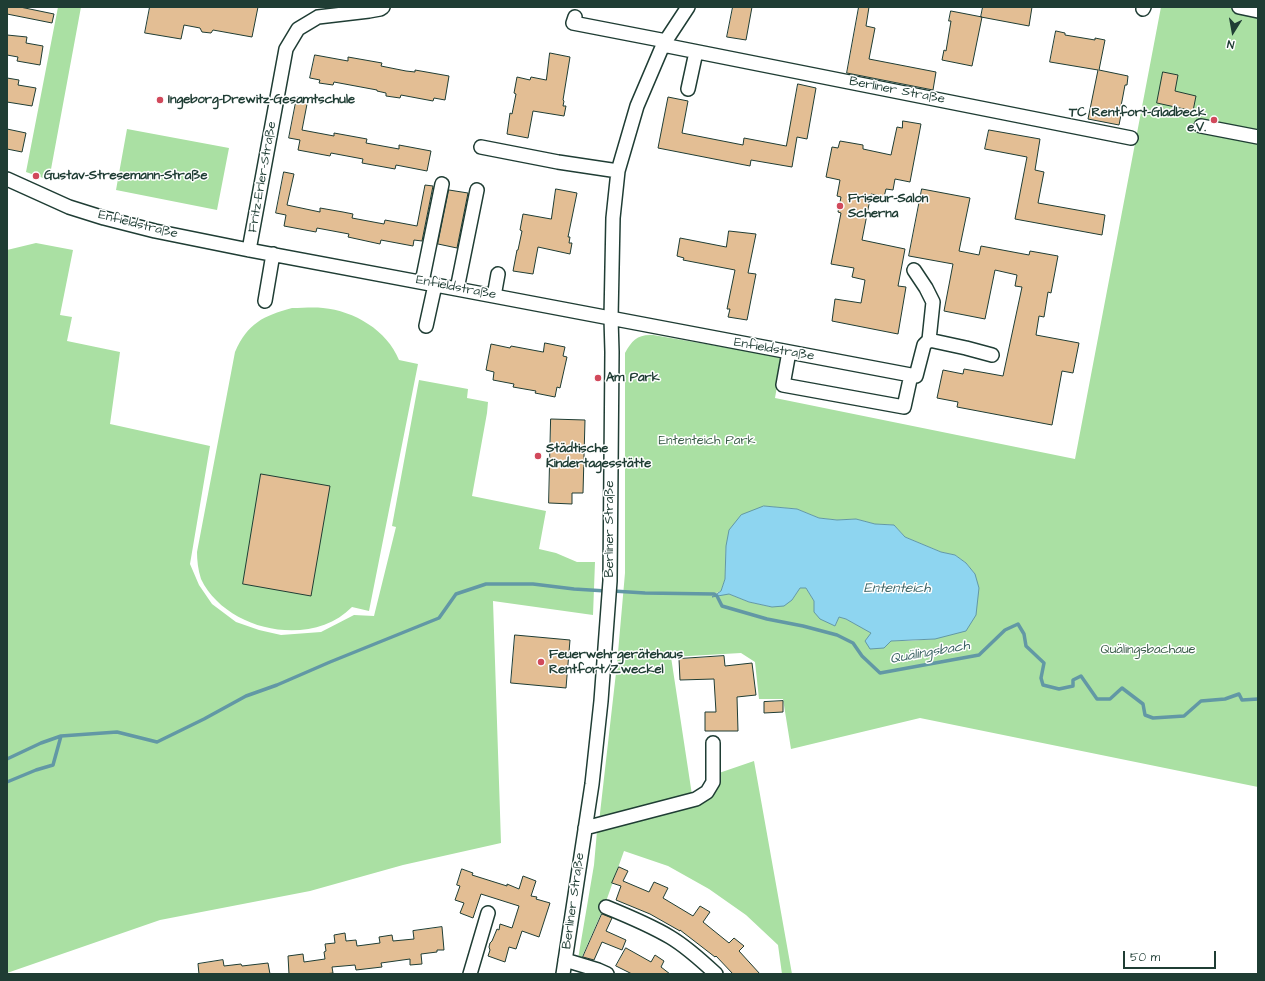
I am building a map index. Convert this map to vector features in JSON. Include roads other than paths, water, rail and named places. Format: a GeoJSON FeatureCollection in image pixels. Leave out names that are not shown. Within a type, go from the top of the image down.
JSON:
{"type":"FeatureCollection","features":[{"type":"Feature","properties":{"kind":"street","name":"Fritz-Erler-Straße"},"geometry":{"type":"LineString","coordinates":[[249,250],[286,48],[298,29],[318,17],[369,11],[383,7]]}},
{"type":"Feature","properties":{"kind":"street","name":"Berliner Straße"},"geometry":{"type":"LineString","coordinates":[[563,974],[592,784],[601,701],[610,581],[611,318],[613,218],[618,171],[637,106],[664,43],[688,7]]}},
{"type":"Feature","properties":{"kind":"street"},"geometry":{"type":"LineString","coordinates":[[1239,7],[1258,11]]}},
{"type":"Feature","properties":{"kind":"street"},"geometry":{"type":"LineString","coordinates":[[575,17],[573,23],[664,43]]}},
{"type":"Feature","properties":{"kind":"street","name":"Berliner Straße"},"geometry":{"type":"LineString","coordinates":[[664,43],[696,52],[1131,138]]}},
{"type":"Feature","properties":{"kind":"street"},"geometry":{"type":"LineString","coordinates":[[688,89],[696,52]]}},
{"type":"Feature","properties":{"kind":"street"},"geometry":{"type":"LineString","coordinates":[[1201,126],[1258,137]]}},
{"type":"Feature","properties":{"kind":"street"},"geometry":{"type":"LineString","coordinates":[[481,147],[558,162],[618,171]]}},
{"type":"Feature","properties":{"kind":"street","name":"Enfieldstraße"},"geometry":{"type":"LineString","coordinates":[[7,179],[64,205],[104,218],[155,231],[910,375]]}},
{"type":"Feature","properties":{"kind":"street"},"geometry":{"type":"LineString","coordinates":[[426,326],[429,283],[442,184]]}},
{"type":"Feature","properties":{"kind":"street"},"geometry":{"type":"LineString","coordinates":[[457,289],[477,190]]}},
{"type":"Feature","properties":{"kind":"street"},"geometry":{"type":"LineString","coordinates":[[265,300],[273,254]]}},
{"type":"Feature","properties":{"kind":"street"},"geometry":{"type":"LineString","coordinates":[[789,352],[783,385],[904,407],[910,375],[916,376],[924,345],[929,340],[933,302],[914,270]]}},
{"type":"Feature","properties":{"kind":"street"},"geometry":{"type":"LineString","coordinates":[[494,296],[498,274]]}},
{"type":"Feature","properties":{"kind":"street"},"geometry":{"type":"LineString","coordinates":[[929,340],[992,355]]}},
{"type":"Feature","properties":{"kind":"street"},"geometry":{"type":"LineString","coordinates":[[585,828],[696,800],[707,792],[713,782],[713,743]]}},
{"type":"Feature","properties":{"kind":"street"},"geometry":{"type":"LineString","coordinates":[[606,908],[640,920],[672,938],[716,974]]}},
{"type":"Feature","properties":{"kind":"street"},"geometry":{"type":"LineString","coordinates":[[470,974],[488,913]]}},
{"type":"Feature","properties":{"kind":"street"},"geometry":{"type":"LineString","coordinates":[[565,960],[607,974]]}},
{"type":"Feature","properties":{"kind":"water","name":"Ententeich"},"geometry":{"type":"Polygon","coordinates":[[[764,506],[797,509],[819,518],[837,520],[856,519],[875,524],[894,525],[905,537],[941,552],[955,555],[966,563],[975,574],[979,588],[976,615],[966,631],[935,639],[891,641],[884,648],[870,649],[865,641],[871,633],[846,619],[839,617],[835,626],[820,619],[814,612],[814,601],[806,588],[800,588],[792,600],[784,606],[772,607],[749,602],[729,594],[712,597],[721,591],[725,579],[726,546],[729,530],[741,515],[764,506]]]}},
{"type":"Feature","properties":{"kind":"waterway"},"geometry":{"type":"LineString","coordinates":[[7,782],[36,770],[53,765],[61,736],[117,732],[157,742],[246,696],[277,685],[439,618],[456,594],[486,584],[533,584],[606,591]]}},
{"type":"Feature","properties":{"kind":"waterway","name":"Quälingsbach"},"geometry":{"type":"LineString","coordinates":[[613,591],[714,594],[717,596],[722,606],[767,619],[837,635],[853,643],[862,656],[880,673],[979,655],[1005,630],[1018,624],[1024,634],[1026,646],[1044,663],[1041,678],[1043,685],[1059,689],[1073,686],[1073,680],[1081,676],[1097,699],[1110,699],[1122,688],[1143,704],[1145,715],[1153,718],[1184,716],[1201,701],[1225,699],[1239,694],[1242,700],[1258,699]]}},
{"type":"Feature","properties":{"kind":"waterway"},"geometry":{"type":"LineString","coordinates":[[7,759],[41,743],[61,736]]}},
{"type":"Feature","properties":{"kind":"place","name":"Ingeborg-Drewitz-Gesamtschule"},"geometry":{"type":"Point","coordinates":[160,100]}},
{"type":"Feature","properties":{"kind":"place","name":"TC Rentfort-Gladbeck e.V."},"geometry":{"type":"Point","coordinates":[1214,120]}},
{"type":"Feature","properties":{"kind":"place","name":"Gustav-Stresemann-Straße"},"geometry":{"type":"Point","coordinates":[36,176]}},
{"type":"Feature","properties":{"kind":"place","name":"Friseur-Salon Scherna"},"geometry":{"type":"Point","coordinates":[840,206]}},
{"type":"Feature","properties":{"kind":"place","name":"Am Park"},"geometry":{"type":"Point","coordinates":[598,378]}},
{"type":"Feature","properties":{"kind":"place","name":"Städtische Kindertagesstätte"},"geometry":{"type":"Point","coordinates":[538,456]}},
{"type":"Feature","properties":{"kind":"place","name":"Feuerwehrgerätehaus Rentfort/Zweckel"},"geometry":{"type":"Point","coordinates":[541,662]}},
{"type":"Feature","properties":{"kind":"park label","name":"Ententeich Park"},"geometry":{"type":"Point","coordinates":[707,441]}},
{"type":"Feature","properties":{"kind":"park label","name":"Quälingsbachaue"},"geometry":{"type":"Point","coordinates":[1148,650]}}]}
